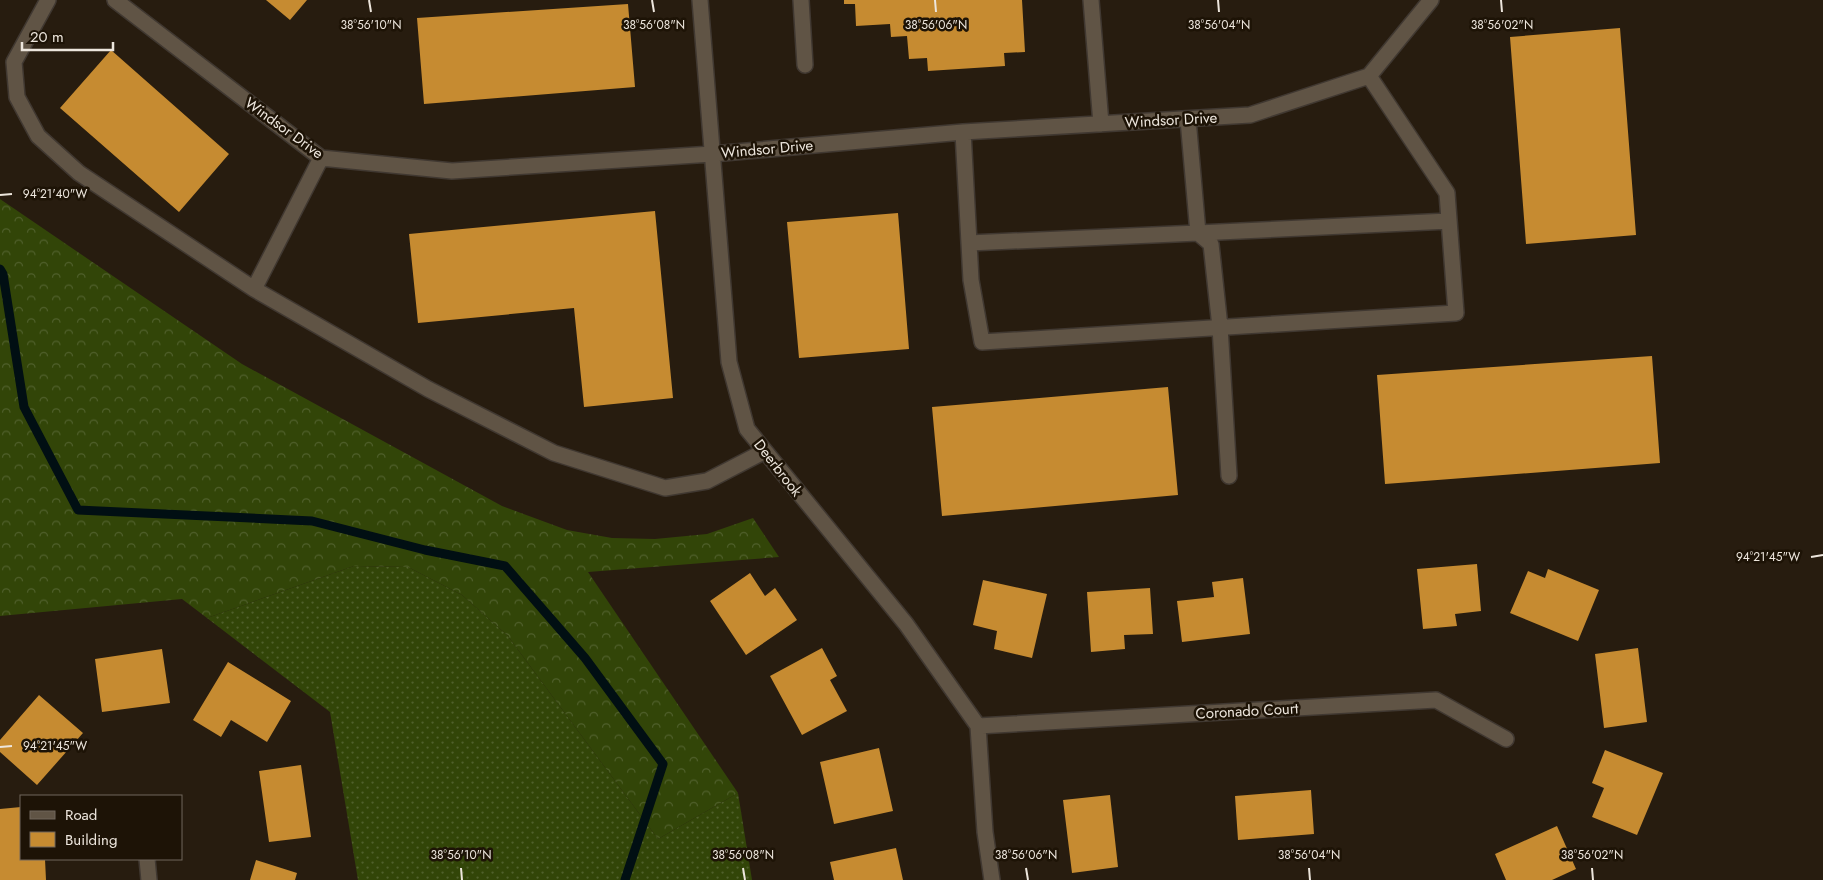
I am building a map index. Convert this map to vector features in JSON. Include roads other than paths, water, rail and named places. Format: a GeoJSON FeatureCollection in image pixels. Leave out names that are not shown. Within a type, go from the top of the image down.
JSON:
{"type":"FeatureCollection","features":[{"type":"Feature","properties":{"kind":"street"},"geometry":{"type":"LineString","coordinates":[[48,0],[14,62],[17,97],[38,136],[79,173],[254,288],[428,389],[554,453],[665,488],[707,481],[765,451]]}},
{"type":"Feature","properties":{"kind":"street","name":"Windsor Drive"},"geometry":{"type":"LineString","coordinates":[[115,0],[321,158],[452,171],[712,154],[963,132],[1250,115],[1369,76]]}},
{"type":"Feature","properties":{"kind":"street","name":"Deerbrook"},"geometry":{"type":"LineString","coordinates":[[700,0],[729,362],[747,429],[906,624],[978,726]]}},
{"type":"Feature","properties":{"kind":"street"},"geometry":{"type":"LineString","coordinates":[[801,0],[806,65]]}},
{"type":"Feature","properties":{"kind":"street"},"geometry":{"type":"LineString","coordinates":[[1091,0],[1101,124]]}},
{"type":"Feature","properties":{"kind":"street"},"geometry":{"type":"LineString","coordinates":[[963,132],[971,280],[982,342],[1456,312],[1447,193],[1369,76],[1430,0]]}},
{"type":"Feature","properties":{"kind":"street"},"geometry":{"type":"LineString","coordinates":[[1188,119],[1198,233],[1211,244],[1220,327],[1229,476]]}},
{"type":"Feature","properties":{"kind":"street"},"geometry":{"type":"LineString","coordinates":[[254,288],[321,158]]}},
{"type":"Feature","properties":{"kind":"street"},"geometry":{"type":"LineString","coordinates":[[969,243],[1448,221]]}},
{"type":"Feature","properties":{"kind":"street","name":"Coronado Court"},"geometry":{"type":"LineString","coordinates":[[978,726],[1436,700],[1506,739]]}},
{"type":"Feature","properties":{"kind":"street"},"geometry":{"type":"LineString","coordinates":[[978,726],[985,832],[992,880]]}},
{"type":"Feature","properties":{"kind":"street"},"geometry":{"type":"LineString","coordinates":[[147,860],[149,880]]}},
{"type":"Feature","properties":{"kind":"waterway"},"geometry":{"type":"LineString","coordinates":[[0,269],[3,274],[24,407],[78,510],[312,521],[425,550],[505,566],[585,658],[663,764],[625,880]]}}]}
